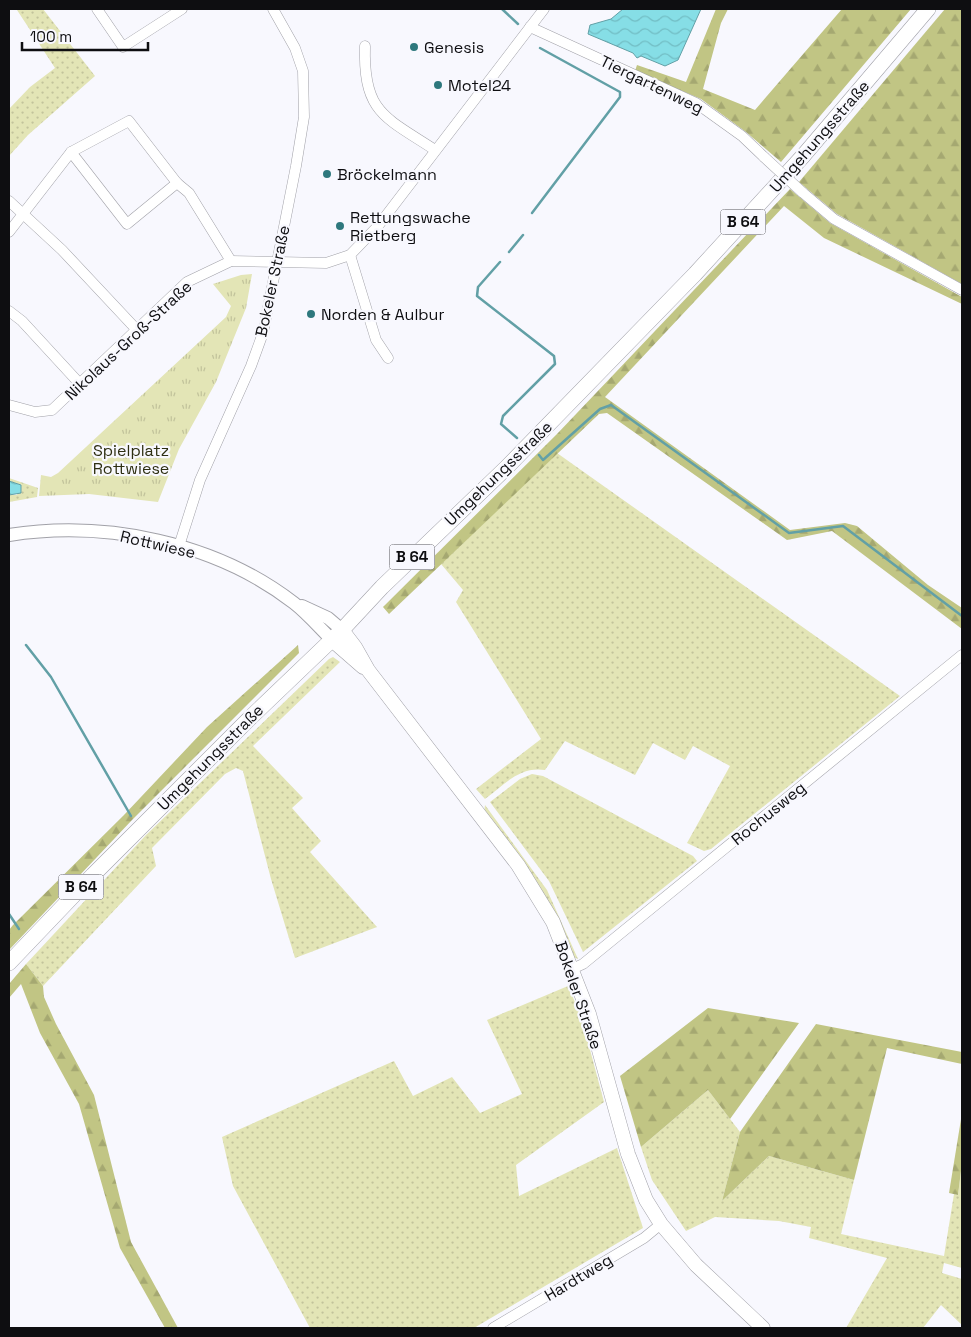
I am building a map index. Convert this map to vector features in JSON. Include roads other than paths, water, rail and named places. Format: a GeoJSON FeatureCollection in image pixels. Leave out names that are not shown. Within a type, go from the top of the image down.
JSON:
{"type":"FeatureCollection","features":[{"type":"Feature","properties":{"kind":"main road","name":"Umgehungsstraße"},"geometry":{"type":"LineString","coordinates":[[9,964],[93,875],[251,717],[337,635],[352,617],[506,468],[695,274],[803,156],[928,9]]}},
{"type":"Feature","properties":{"kind":"main road","name":"Bokeler Straße"},"geometry":{"type":"LineString","coordinates":[[337,635],[346,655],[368,670],[518,866],[553,922],[589,1014],[628,1154],[646,1200],[661,1224],[696,1265],[763,1328]]}},
{"type":"Feature","properties":{"kind":"street"},"geometry":{"type":"LineString","coordinates":[[97,9],[122,47],[182,9]]}},
{"type":"Feature","properties":{"kind":"street","name":"Bokeler Straße"},"geometry":{"type":"LineString","coordinates":[[179,546],[200,480],[251,366],[269,309],[298,156],[305,98],[303,71],[295,48],[273,9]]}},
{"type":"Feature","properties":{"kind":"street"},"geometry":{"type":"LineString","coordinates":[[277,263],[326,263],[350,255],[378,226],[544,9]]}},
{"type":"Feature","properties":{"kind":"street","name":"Tiergartenweg"},"geometry":{"type":"LineString","coordinates":[[530,27],[696,103],[742,136],[834,219],[962,290]]}},
{"type":"Feature","properties":{"kind":"street"},"geometry":{"type":"LineString","coordinates":[[365,46],[366,87],[375,105],[388,119],[436,150]]}},
{"type":"Feature","properties":{"kind":"street"},"geometry":{"type":"LineString","coordinates":[[9,232],[71,152],[129,121],[145,139],[177,183],[189,193],[231,261]]}},
{"type":"Feature","properties":{"kind":"street"},"geometry":{"type":"LineString","coordinates":[[71,152],[127,224],[177,183]]}},
{"type":"Feature","properties":{"kind":"street"},"geometry":{"type":"LineString","coordinates":[[9,202],[62,250],[137,330]]}},
{"type":"Feature","properties":{"kind":"street"},"geometry":{"type":"LineString","coordinates":[[350,255],[373,334],[388,358]]}},
{"type":"Feature","properties":{"kind":"street","name":"Nikolaus-Groß-Straße"},"geometry":{"type":"LineString","coordinates":[[9,405],[35,412],[52,410],[187,282],[231,261],[277,263]]}},
{"type":"Feature","properties":{"kind":"street"},"geometry":{"type":"LineString","coordinates":[[9,311],[22,321],[80,384]]}},
{"type":"Feature","properties":{"kind":"street","name":"Rottwiese"},"geometry":{"type":"LineString","coordinates":[[9,536],[42,532],[78,531],[118,534],[179,546],[228,564],[295,603],[337,635]]}},
{"type":"Feature","properties":{"kind":"street","name":"Rochusweg"},"geometry":{"type":"LineString","coordinates":[[572,969],[583,964],[962,655]]}},
{"type":"Feature","properties":{"kind":"street","name":"Hardtweg"},"geometry":{"type":"LineString","coordinates":[[493,1328],[644,1238],[661,1224]]}},
{"type":"Feature","properties":{"kind":"water"},"geometry":{"type":"Polygon","coordinates":[[[623,9],[701,9],[678,60],[665,66],[641,56],[637,58],[633,53],[588,34],[590,25],[611,19],[623,9]]]}},
{"type":"Feature","properties":{"kind":"water"},"geometry":{"type":"Polygon","coordinates":[[[9,481],[21,485],[21,493],[9,495],[9,481]]]}},
{"type":"Feature","properties":{"kind":"waterway"},"geometry":{"type":"LineString","coordinates":[[502,9],[518,24]]}},
{"type":"Feature","properties":{"kind":"waterway"},"geometry":{"type":"LineString","coordinates":[[532,213],[620,97],[620,92],[540,48]]}},
{"type":"Feature","properties":{"kind":"waterway"},"geometry":{"type":"LineString","coordinates":[[509,252],[523,235]]}},
{"type":"Feature","properties":{"kind":"waterway"},"geometry":{"type":"LineString","coordinates":[[500,262],[478,287],[477,296],[554,356],[555,364],[503,416],[501,424],[517,438]]}},
{"type":"Feature","properties":{"kind":"waterway"},"geometry":{"type":"LineString","coordinates":[[539,455],[543,460],[600,409],[611,405],[789,533],[843,526],[962,616]]}},
{"type":"Feature","properties":{"kind":"waterway"},"geometry":{"type":"LineString","coordinates":[[26,645],[51,677],[131,816]]}},
{"type":"Feature","properties":{"kind":"waterway"},"geometry":{"type":"LineString","coordinates":[[9,914],[19,929]]}},
{"type":"Feature","properties":{"kind":"place","name":"Genesis"},"geometry":{"type":"Point","coordinates":[414,47]}},
{"type":"Feature","properties":{"kind":"place","name":"Motel24"},"geometry":{"type":"Point","coordinates":[438,85]}},
{"type":"Feature","properties":{"kind":"place","name":"Bröckelmann"},"geometry":{"type":"Point","coordinates":[327,174]}},
{"type":"Feature","properties":{"kind":"place","name":"Rettungswache Rietberg"},"geometry":{"type":"Point","coordinates":[340,226]}},
{"type":"Feature","properties":{"kind":"place","name":"Norden & Aulbur"},"geometry":{"type":"Point","coordinates":[311,314]}},
{"type":"Feature","properties":{"kind":"park label","name":"Spielplatz Rottwiese"},"geometry":{"type":"Point","coordinates":[131,459]}}]}
